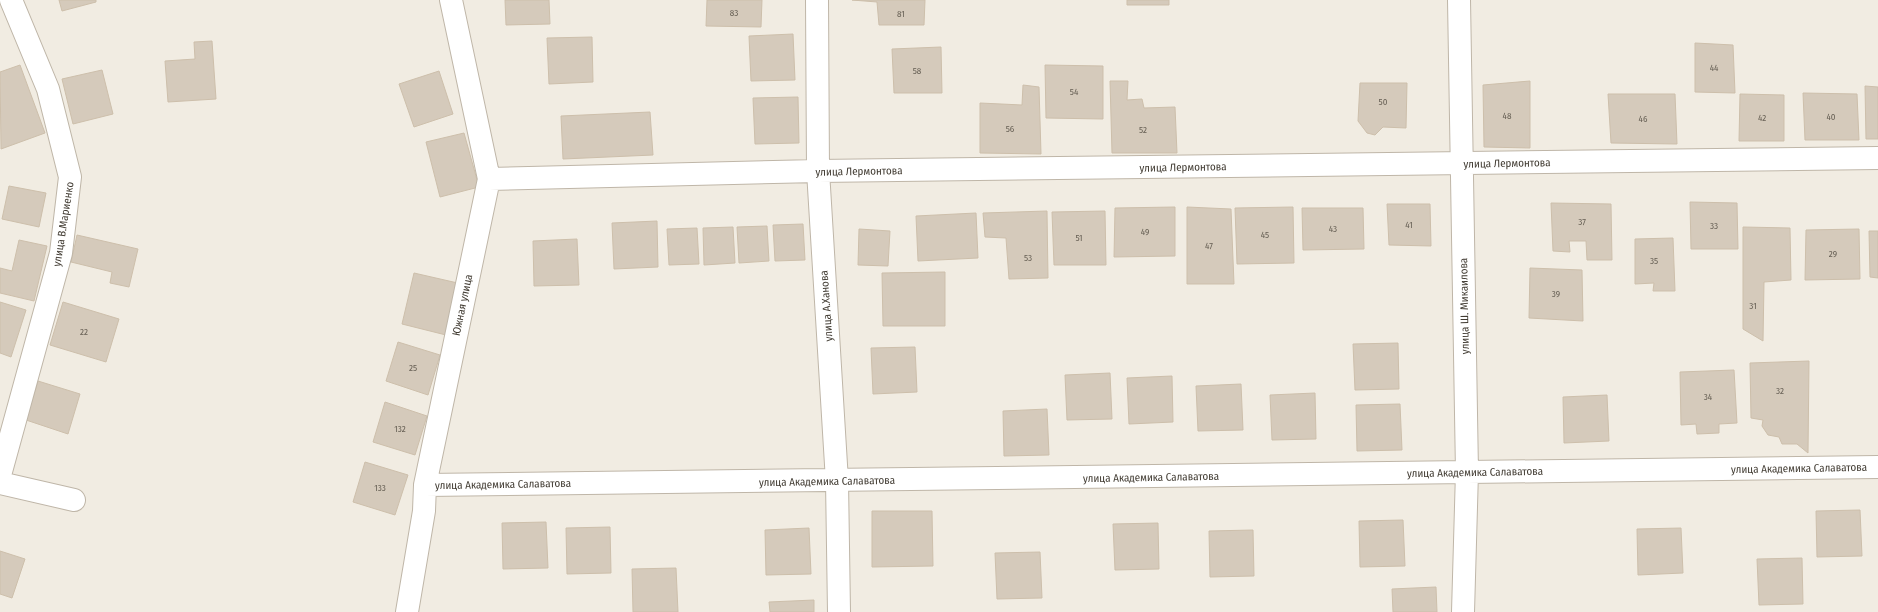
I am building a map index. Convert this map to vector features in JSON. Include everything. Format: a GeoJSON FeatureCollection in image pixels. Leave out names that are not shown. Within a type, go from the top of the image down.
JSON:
{"type":"FeatureCollection","features":[{"type":"Feature","properties":{"kind":"street","name":"улица В.Мариенко"},"geometry":{"type":"LineString","coordinates":[[0,475],[61,253],[70,177],[48,89],[12,0]]}},
{"type":"Feature","properties":{"kind":"street","name":"Южная улица"},"geometry":{"type":"LineString","coordinates":[[407,612],[424,511],[425,485],[489,179],[451,0]]}},
{"type":"Feature","properties":{"kind":"street","name":"улица А.Ханова"},"geometry":{"type":"LineString","coordinates":[[816,0],[818,171],[837,481],[839,612]]}},
{"type":"Feature","properties":{"kind":"street","name":"улица Ш. Микаилова"},"geometry":{"type":"LineString","coordinates":[[1459,0],[1467,472],[1463,612]]}},
{"type":"Feature","properties":{"kind":"street","name":"улица Лермонтова"},"geometry":{"type":"LineString","coordinates":[[489,179],[818,171],[1878,158]]}},
{"type":"Feature","properties":{"kind":"street","name":"улица Академика Салаватова"},"geometry":{"type":"LineString","coordinates":[[425,485],[1878,467]]}},
{"type":"Feature","properties":{"kind":"street"},"geometry":{"type":"LineString","coordinates":[[0,484],[74,500]]}},
{"type":"Feature","properties":{"kind":"building"},"geometry":{"type":"Polygon","coordinates":[[[59,0],[96,0],[96,2],[62,11],[59,0]]]}},
{"type":"Feature","properties":{"kind":"building"},"geometry":{"type":"Polygon","coordinates":[[[505,0],[549,0],[550,24],[506,25],[505,0]]]}},
{"type":"Feature","properties":{"kind":"building"},"geometry":{"type":"Polygon","coordinates":[[[707,0],[762,0],[761,27],[706,26],[707,0]]]}},
{"type":"Feature","properties":{"kind":"building"},"geometry":{"type":"Polygon","coordinates":[[[852,0],[925,0],[924,25],[879,25],[877,2],[852,0]]]}},
{"type":"Feature","properties":{"kind":"building"},"geometry":{"type":"Polygon","coordinates":[[[1127,0],[1169,0],[1169,5],[1127,5],[1127,0]]]}},
{"type":"Feature","properties":{"kind":"building"},"geometry":{"type":"Polygon","coordinates":[[[793,34],[795,80],[751,81],[749,36],[793,34]]]}},
{"type":"Feature","properties":{"kind":"building"},"geometry":{"type":"Polygon","coordinates":[[[592,37],[593,82],[549,84],[547,38],[592,37]]]}},
{"type":"Feature","properties":{"kind":"building"},"geometry":{"type":"Polygon","coordinates":[[[212,41],[216,99],[168,102],[165,61],[195,59],[194,42],[212,41]]]}},
{"type":"Feature","properties":{"kind":"building"},"geometry":{"type":"Polygon","coordinates":[[[1695,43],[1733,45],[1735,93],[1695,92],[1695,43]]]}},
{"type":"Feature","properties":{"kind":"building"},"geometry":{"type":"Polygon","coordinates":[[[941,47],[942,93],[894,93],[892,49],[941,47]]]}},
{"type":"Feature","properties":{"kind":"building"},"geometry":{"type":"Polygon","coordinates":[[[20,65],[45,133],[1,149],[0,72],[20,65]]]}},
{"type":"Feature","properties":{"kind":"building"},"geometry":{"type":"Polygon","coordinates":[[[1045,65],[1103,66],[1103,119],[1046,118],[1045,65]]]}},
{"type":"Feature","properties":{"kind":"building"},"geometry":{"type":"Polygon","coordinates":[[[102,70],[113,114],[73,124],[62,79],[102,70]]]}},
{"type":"Feature","properties":{"kind":"building"},"geometry":{"type":"Polygon","coordinates":[[[439,71],[453,114],[414,127],[399,84],[439,71]]]}},
{"type":"Feature","properties":{"kind":"building"},"geometry":{"type":"Polygon","coordinates":[[[1110,81],[1128,81],[1127,100],[1142,99],[1144,108],[1175,107],[1177,153],[1112,153],[1110,81]]]}},
{"type":"Feature","properties":{"kind":"building"},"geometry":{"type":"Polygon","coordinates":[[[1530,81],[1530,148],[1484,147],[1483,85],[1530,81]]]}},
{"type":"Feature","properties":{"kind":"building"},"geometry":{"type":"Polygon","coordinates":[[[1360,83],[1407,83],[1406,128],[1383,127],[1375,135],[1367,133],[1358,121],[1360,83]]]}},
{"type":"Feature","properties":{"kind":"building"},"geometry":{"type":"Polygon","coordinates":[[[1023,85],[1039,87],[1041,154],[980,153],[980,103],[1022,105],[1023,85]]]}},
{"type":"Feature","properties":{"kind":"building"},"geometry":{"type":"Polygon","coordinates":[[[1865,86],[1878,87],[1878,139],[1866,139],[1865,86]]]}},
{"type":"Feature","properties":{"kind":"building"},"geometry":{"type":"Polygon","coordinates":[[[1803,93],[1857,94],[1859,140],[1805,140],[1803,93]]]}},
{"type":"Feature","properties":{"kind":"building"},"geometry":{"type":"Polygon","coordinates":[[[1608,94],[1675,94],[1677,144],[1611,143],[1608,94]]]}},
{"type":"Feature","properties":{"kind":"building"},"geometry":{"type":"Polygon","coordinates":[[[1740,94],[1784,95],[1784,141],[1739,141],[1740,94]]]}},
{"type":"Feature","properties":{"kind":"building"},"geometry":{"type":"Polygon","coordinates":[[[798,97],[799,143],[755,144],[753,98],[798,97]]]}},
{"type":"Feature","properties":{"kind":"building"},"geometry":{"type":"Polygon","coordinates":[[[650,112],[653,155],[563,159],[561,116],[650,112]]]}},
{"type":"Feature","properties":{"kind":"building"},"geometry":{"type":"Polygon","coordinates":[[[464,133],[479,187],[440,197],[426,142],[464,133]]]}},
{"type":"Feature","properties":{"kind":"building"},"geometry":{"type":"Polygon","coordinates":[[[9,186],[46,193],[39,227],[2,219],[9,186]]]}},
{"type":"Feature","properties":{"kind":"building"},"geometry":{"type":"Polygon","coordinates":[[[1690,202],[1737,203],[1738,249],[1691,249],[1690,202]]]}},
{"type":"Feature","properties":{"kind":"building"},"geometry":{"type":"Polygon","coordinates":[[[1551,203],[1611,204],[1612,260],[1587,260],[1586,241],[1569,241],[1570,252],[1553,251],[1551,203]]]}},
{"type":"Feature","properties":{"kind":"building"},"geometry":{"type":"Polygon","coordinates":[[[1387,204],[1430,204],[1431,246],[1389,245],[1387,204]]]}},
{"type":"Feature","properties":{"kind":"building"},"geometry":{"type":"Polygon","coordinates":[[[1175,207],[1175,256],[1114,257],[1115,208],[1175,207]]]}},
{"type":"Feature","properties":{"kind":"building"},"geometry":{"type":"Polygon","coordinates":[[[1187,207],[1231,209],[1234,284],[1187,284],[1187,207]]]}},
{"type":"Feature","properties":{"kind":"building"},"geometry":{"type":"Polygon","coordinates":[[[1293,207],[1294,263],[1237,264],[1235,208],[1293,207]]]}},
{"type":"Feature","properties":{"kind":"building"},"geometry":{"type":"Polygon","coordinates":[[[1302,208],[1363,208],[1364,249],[1303,250],[1302,208]]]}},
{"type":"Feature","properties":{"kind":"building"},"geometry":{"type":"Polygon","coordinates":[[[1047,211],[1048,278],[1009,279],[1006,238],[985,237],[983,213],[1047,211]]]}},
{"type":"Feature","properties":{"kind":"building"},"geometry":{"type":"Polygon","coordinates":[[[1105,211],[1106,265],[1054,265],[1052,212],[1105,211]]]}},
{"type":"Feature","properties":{"kind":"building"},"geometry":{"type":"Polygon","coordinates":[[[976,213],[978,258],[918,261],[916,216],[976,213]]]}},
{"type":"Feature","properties":{"kind":"building"},"geometry":{"type":"Polygon","coordinates":[[[657,221],[658,267],[614,269],[612,223],[657,221]]]}},
{"type":"Feature","properties":{"kind":"building"},"geometry":{"type":"Polygon","coordinates":[[[803,224],[805,260],[775,261],[773,225],[803,224]]]}},
{"type":"Feature","properties":{"kind":"building"},"geometry":{"type":"Polygon","coordinates":[[[767,226],[769,261],[739,263],[737,227],[767,226]]]}},
{"type":"Feature","properties":{"kind":"building"},"geometry":{"type":"Polygon","coordinates":[[[733,227],[735,263],[704,265],[703,228],[733,227]]]}},
{"type":"Feature","properties":{"kind":"building"},"geometry":{"type":"Polygon","coordinates":[[[1743,227],[1790,228],[1791,280],[1764,282],[1763,341],[1743,329],[1743,227]]]}},
{"type":"Feature","properties":{"kind":"building"},"geometry":{"type":"Polygon","coordinates":[[[697,228],[699,264],[669,265],[667,229],[697,228]]]}},
{"type":"Feature","properties":{"kind":"building"},"geometry":{"type":"Polygon","coordinates":[[[859,229],[890,231],[888,266],[858,265],[859,229]]]}},
{"type":"Feature","properties":{"kind":"building"},"geometry":{"type":"Polygon","coordinates":[[[1859,229],[1860,279],[1805,280],[1806,230],[1859,229]]]}},
{"type":"Feature","properties":{"kind":"building"},"geometry":{"type":"Polygon","coordinates":[[[1869,231],[1878,231],[1878,278],[1870,277],[1869,231]]]}},
{"type":"Feature","properties":{"kind":"building"},"geometry":{"type":"Polygon","coordinates":[[[77,235],[138,249],[129,287],[110,283],[112,272],[71,262],[77,235]]]}},
{"type":"Feature","properties":{"kind":"building"},"geometry":{"type":"Polygon","coordinates":[[[1673,238],[1675,291],[1653,291],[1654,283],[1635,284],[1635,239],[1673,238]]]}},
{"type":"Feature","properties":{"kind":"building"},"geometry":{"type":"Polygon","coordinates":[[[577,239],[579,285],[534,286],[533,241],[577,239]]]}},
{"type":"Feature","properties":{"kind":"building"},"geometry":{"type":"Polygon","coordinates":[[[19,240],[47,246],[34,301],[0,293],[0,268],[12,271],[19,240]]]}},
{"type":"Feature","properties":{"kind":"building"},"geometry":{"type":"Polygon","coordinates":[[[1530,268],[1582,270],[1583,321],[1529,318],[1530,268]]]}},
{"type":"Feature","properties":{"kind":"building"},"geometry":{"type":"Polygon","coordinates":[[[945,272],[945,326],[883,326],[882,273],[945,272]]]}},
{"type":"Feature","properties":{"kind":"building"},"geometry":{"type":"Polygon","coordinates":[[[414,273],[462,284],[450,336],[402,324],[414,273]]]}},
{"type":"Feature","properties":{"kind":"building"},"geometry":{"type":"Polygon","coordinates":[[[0,302],[26,310],[11,357],[0,353],[0,302]]]}},
{"type":"Feature","properties":{"kind":"building"},"geometry":{"type":"Polygon","coordinates":[[[63,302],[119,319],[106,362],[50,345],[63,302]]]}},
{"type":"Feature","properties":{"kind":"building"},"geometry":{"type":"Polygon","coordinates":[[[398,342],[440,355],[428,395],[386,381],[398,342]]]}},
{"type":"Feature","properties":{"kind":"building"},"geometry":{"type":"Polygon","coordinates":[[[1398,343],[1399,389],[1355,390],[1353,344],[1398,343]]]}},
{"type":"Feature","properties":{"kind":"building"},"geometry":{"type":"Polygon","coordinates":[[[915,347],[917,392],[873,394],[871,348],[915,347]]]}},
{"type":"Feature","properties":{"kind":"building"},"geometry":{"type":"Polygon","coordinates":[[[1809,361],[1808,453],[1797,444],[1782,444],[1779,437],[1768,435],[1762,426],[1763,420],[1751,418],[1750,363],[1809,361]]]}},
{"type":"Feature","properties":{"kind":"building"},"geometry":{"type":"Polygon","coordinates":[[[1734,370],[1737,423],[1719,424],[1719,433],[1697,434],[1696,424],[1681,425],[1680,372],[1734,370]]]}},
{"type":"Feature","properties":{"kind":"building"},"geometry":{"type":"Polygon","coordinates":[[[1110,373],[1112,419],[1067,420],[1065,375],[1110,373]]]}},
{"type":"Feature","properties":{"kind":"building"},"geometry":{"type":"Polygon","coordinates":[[[1172,376],[1173,422],[1129,424],[1127,378],[1172,376]]]}},
{"type":"Feature","properties":{"kind":"building"},"geometry":{"type":"Polygon","coordinates":[[[38,381],[80,394],[68,434],[26,420],[38,381]]]}},
{"type":"Feature","properties":{"kind":"building"},"geometry":{"type":"Polygon","coordinates":[[[1241,384],[1243,430],[1198,431],[1196,386],[1241,384]]]}},
{"type":"Feature","properties":{"kind":"building"},"geometry":{"type":"Polygon","coordinates":[[[1315,393],[1316,439],[1272,440],[1270,395],[1315,393]]]}},
{"type":"Feature","properties":{"kind":"building"},"geometry":{"type":"Polygon","coordinates":[[[1607,395],[1609,441],[1564,443],[1563,397],[1607,395]]]}},
{"type":"Feature","properties":{"kind":"building"},"geometry":{"type":"Polygon","coordinates":[[[385,402],[427,416],[415,455],[373,442],[385,402]]]}},
{"type":"Feature","properties":{"kind":"building"},"geometry":{"type":"Polygon","coordinates":[[[1400,404],[1402,450],[1357,451],[1356,405],[1400,404]]]}},
{"type":"Feature","properties":{"kind":"building"},"geometry":{"type":"Polygon","coordinates":[[[1047,409],[1049,455],[1004,456],[1003,411],[1047,409]]]}},
{"type":"Feature","properties":{"kind":"building"},"geometry":{"type":"Polygon","coordinates":[[[365,462],[408,475],[395,515],[353,502],[365,462]]]}},
{"type":"Feature","properties":{"kind":"building"},"geometry":{"type":"Polygon","coordinates":[[[1860,510],[1862,556],[1817,557],[1816,511],[1860,510]]]}},
{"type":"Feature","properties":{"kind":"building"},"geometry":{"type":"Polygon","coordinates":[[[872,511],[932,511],[933,566],[872,567],[872,511]]]}},
{"type":"Feature","properties":{"kind":"building"},"geometry":{"type":"Polygon","coordinates":[[[1403,520],[1405,566],[1360,567],[1359,521],[1403,520]]]}},
{"type":"Feature","properties":{"kind":"building"},"geometry":{"type":"Polygon","coordinates":[[[546,522],[548,568],[503,569],[502,523],[546,522]]]}},
{"type":"Feature","properties":{"kind":"building"},"geometry":{"type":"Polygon","coordinates":[[[1158,523],[1159,569],[1115,570],[1113,524],[1158,523]]]}},
{"type":"Feature","properties":{"kind":"building"},"geometry":{"type":"Polygon","coordinates":[[[610,527],[611,573],[567,574],[566,528],[610,527]]]}},
{"type":"Feature","properties":{"kind":"building"},"geometry":{"type":"Polygon","coordinates":[[[809,528],[811,574],[766,575],[765,530],[809,528]]]}},
{"type":"Feature","properties":{"kind":"building"},"geometry":{"type":"Polygon","coordinates":[[[1681,528],[1683,573],[1638,575],[1637,529],[1681,528]]]}},
{"type":"Feature","properties":{"kind":"building"},"geometry":{"type":"Polygon","coordinates":[[[1253,530],[1254,576],[1210,577],[1209,531],[1253,530]]]}},
{"type":"Feature","properties":{"kind":"building"},"geometry":{"type":"Polygon","coordinates":[[[0,551],[25,559],[12,598],[0,594],[0,551]]]}},
{"type":"Feature","properties":{"kind":"building"},"geometry":{"type":"Polygon","coordinates":[[[1040,552],[1042,598],[997,599],[995,553],[1040,552]]]}},
{"type":"Feature","properties":{"kind":"building"},"geometry":{"type":"Polygon","coordinates":[[[1802,558],[1803,604],[1759,605],[1757,559],[1802,558]]]}},
{"type":"Feature","properties":{"kind":"building"},"geometry":{"type":"Polygon","coordinates":[[[676,568],[678,612],[633,612],[632,569],[676,568]]]}},
{"type":"Feature","properties":{"kind":"building"},"geometry":{"type":"Polygon","coordinates":[[[1436,587],[1437,612],[1393,612],[1392,589],[1436,587]]]}},
{"type":"Feature","properties":{"kind":"building"},"geometry":{"type":"Polygon","coordinates":[[[814,600],[814,612],[770,612],[769,602],[814,600]]]}}]}
